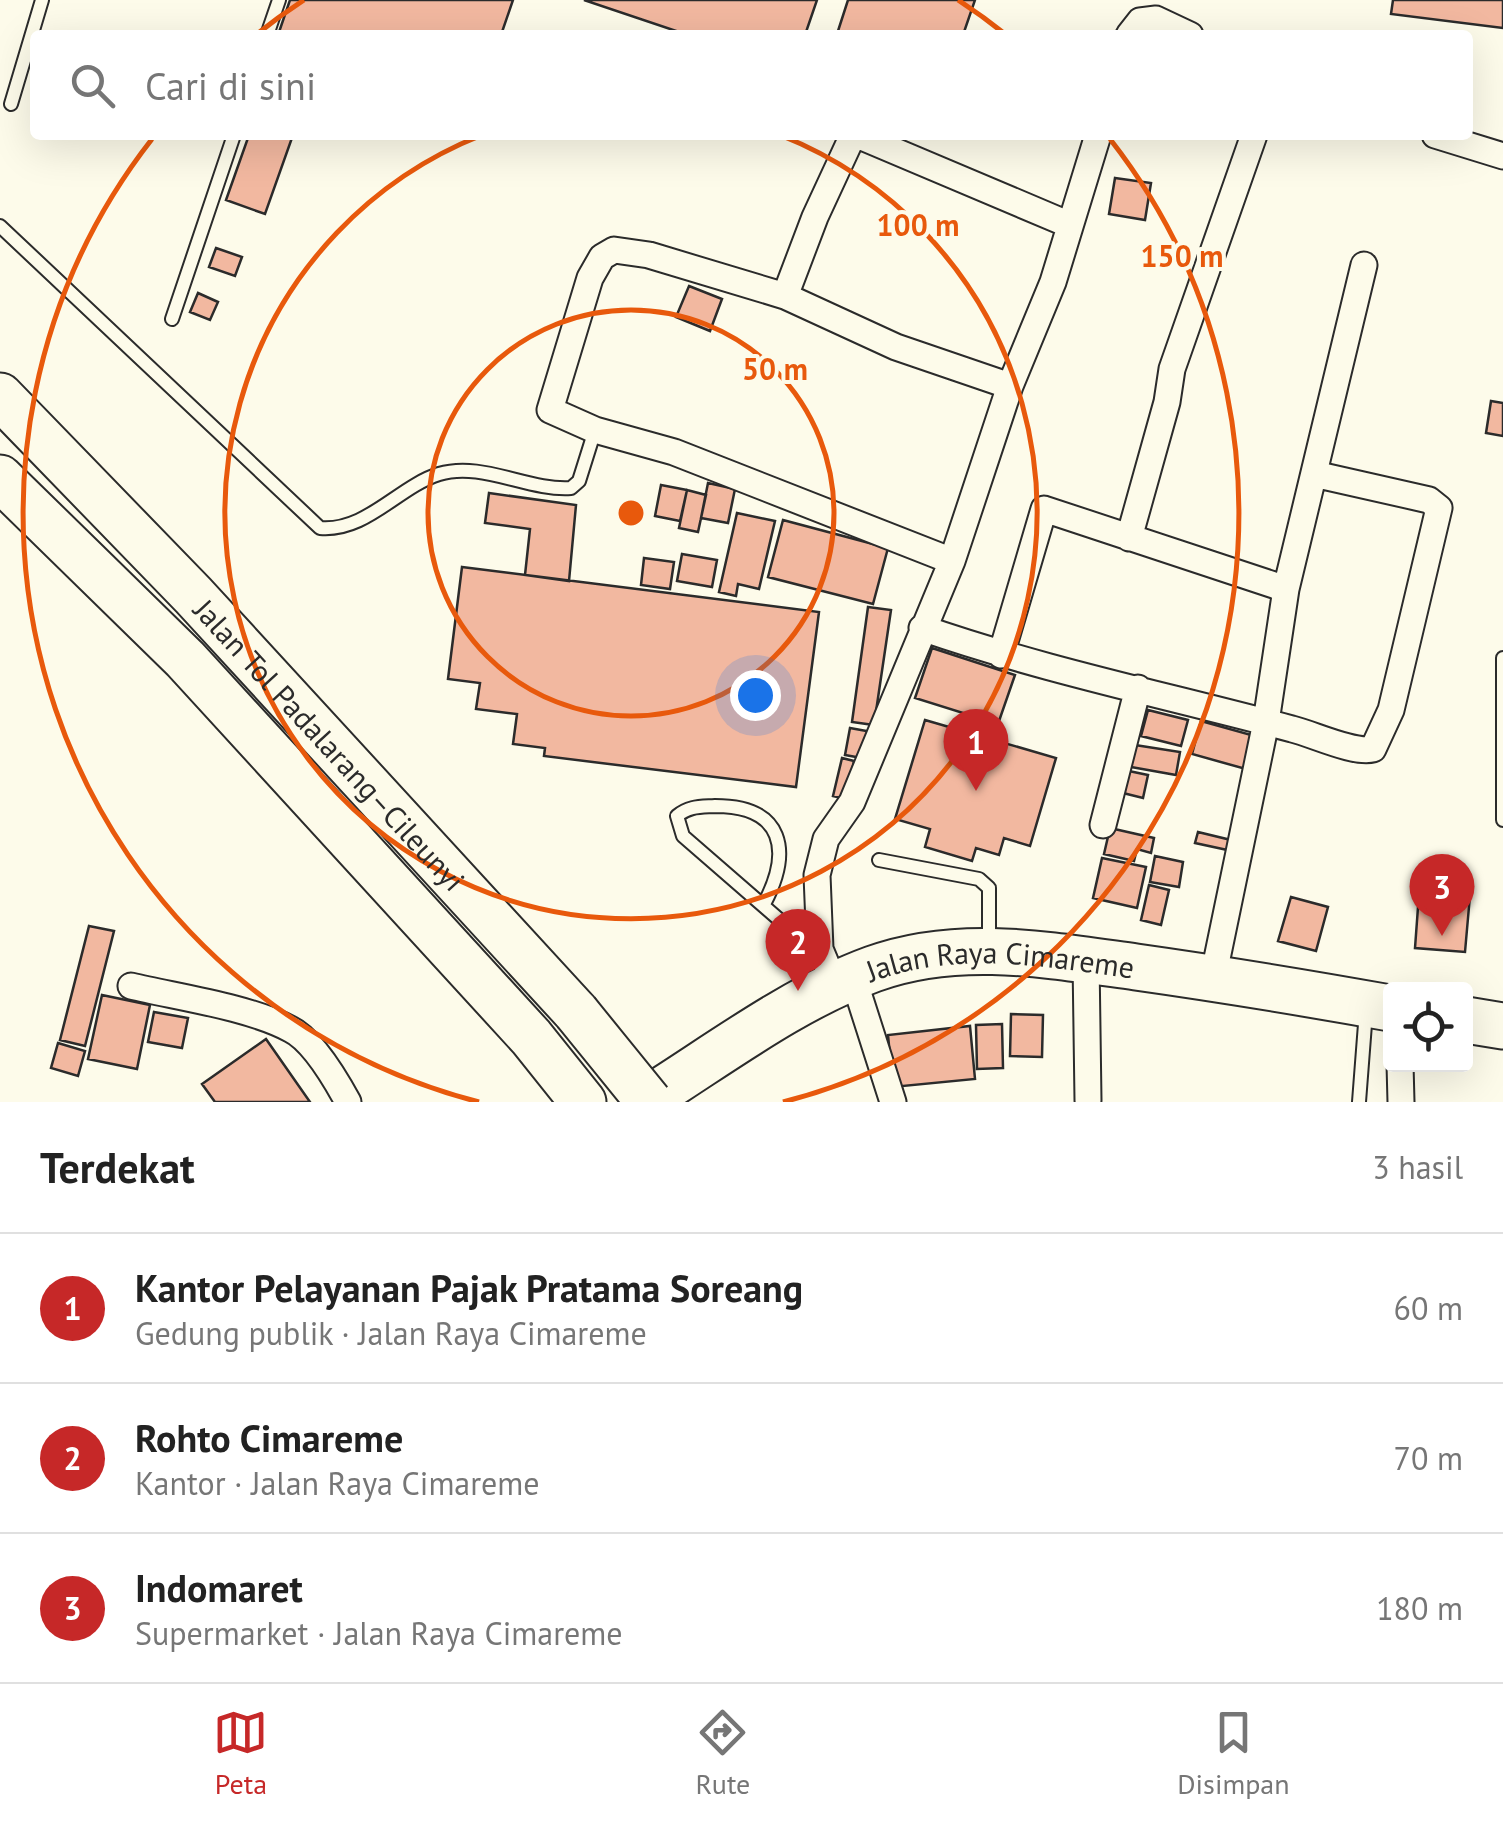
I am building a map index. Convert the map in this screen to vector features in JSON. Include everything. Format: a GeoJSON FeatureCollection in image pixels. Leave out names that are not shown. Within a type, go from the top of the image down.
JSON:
{"type":"FeatureCollection","features":[{"type":"Feature","properties":{"kind":"highway","name":"Jalan Tol Padalarang–Cileunyi"},"geometry":{"type":"LineString","coordinates":[[0,396],[194,594],[576,1012],[646,1102]]}},
{"type":"Feature","properties":{"kind":"highway","name":"Jalan Tol Padalarang–Cileunyi"},"geometry":{"type":"LineString","coordinates":[[0,478],[185,659],[531,1037],[583,1102]]}},
{"type":"Feature","properties":{"kind":"highway","name":"Jalan Raya Cimareme"},"geometry":{"type":"LineString","coordinates":[[646,1102],[802,1002],[836,970],[902,960],[989,951],[1086,960],[1379,1006]]}},
{"type":"Feature","properties":{"kind":"highway"},"geometry":{"type":"LineString","coordinates":[[1473,1021],[1503,1026]]}},
{"type":"Feature","properties":{"kind":"street"},"geometry":{"type":"LineString","coordinates":[[1133,30],[1140,21],[1156,20],[1179,30]]}},
{"type":"Feature","properties":{"kind":"street"},"geometry":{"type":"LineString","coordinates":[[785,296],[815,216],[853,140]]}},
{"type":"Feature","properties":{"kind":"street"},"geometry":{"type":"LineString","coordinates":[[867,140],[1070,225]]}},
{"type":"Feature","properties":{"kind":"street"},"geometry":{"type":"LineString","coordinates":[[893,1102],[836,970],[817,876],[826,840],[852,802],[952,561],[1010,386],[1053,282],[1096,140]]}},
{"type":"Feature","properties":{"kind":"street"},"geometry":{"type":"LineString","coordinates":[[1129,538],[1167,402],[1172,369],[1252,140]]}},
{"type":"Feature","properties":{"kind":"street"},"geometry":{"type":"LineString","coordinates":[[1451,140],[1503,156]]}},
{"type":"Feature","properties":{"kind":"street"},"geometry":{"type":"LineString","coordinates":[[952,561],[885,532],[732,478],[674,452],[552,414],[549,405],[590,278],[602,257],[614,250],[626,250],[785,296],[896,347],[1010,386]]}},
{"type":"Feature","properties":{"kind":"street"},"geometry":{"type":"LineString","coordinates":[[1213,978],[1266,722],[1286,589],[1364,264]]}},
{"type":"Feature","properties":{"kind":"street"},"geometry":{"type":"LineString","coordinates":[[922,628],[1001,655],[1138,688],[1360,750],[1376,746],[1392,710],[1438,516],[1434,501],[1382,486],[1314,474]]}},
{"type":"Feature","properties":{"kind":"street"},"geometry":{"type":"LineString","coordinates":[[1001,655],[1044,509],[1286,589]]}},
{"type":"Feature","properties":{"kind":"street"},"geometry":{"type":"LineString","coordinates":[[1103,825],[1138,688]]}},
{"type":"Feature","properties":{"kind":"street"},"geometry":{"type":"LineString","coordinates":[[1086,960],[1088,1100]]}},
{"type":"Feature","properties":{"kind":"street"},"geometry":{"type":"LineString","coordinates":[[131,986],[248,1014],[293,1030],[330,1070],[348,1102]]}},
{"type":"Feature","properties":{"kind":"street"},"geometry":{"type":"LineString","coordinates":[[1400,1072],[1401,1102]]}},
{"type":"Feature","properties":{"kind":"lane"},"geometry":{"type":"LineString","coordinates":[[33,30],[42,0]]}},
{"type":"Feature","properties":{"kind":"lane"},"geometry":{"type":"LineString","coordinates":[[269,30],[278,0]]}},
{"type":"Feature","properties":{"kind":"lane"},"geometry":{"type":"LineString","coordinates":[[11,104],[30,40]]}},
{"type":"Feature","properties":{"kind":"lane"},"geometry":{"type":"LineString","coordinates":[[172,319],[232,140]]}},
{"type":"Feature","properties":{"kind":"lane"},"geometry":{"type":"LineString","coordinates":[[0,226],[320,528],[335,529],[353,523],[442,473],[479,474],[570,488],[580,481],[595,430]]}},
{"type":"Feature","properties":{"kind":"lane"},"geometry":{"type":"LineString","coordinates":[[1503,658],[1503,820]]}},
{"type":"Feature","properties":{"kind":"lane"},"geometry":{"type":"LineString","coordinates":[[764,904],[776,880],[781,849],[775,829],[760,815],[732,806],[685,809],[677,816],[683,836],[836,970]]}},
{"type":"Feature","properties":{"kind":"lane"},"geometry":{"type":"LineString","coordinates":[[880,860],[980,879],[989,888],[989,951]]}},
{"type":"Feature","properties":{"kind":"lane"},"geometry":{"type":"LineString","coordinates":[[1359,1102],[1379,1006]]}},
{"type":"Feature","properties":{"kind":"building"},"geometry":{"type":"Polygon","coordinates":[[[290,0],[513,0],[503,30],[280,30],[290,0]]]}},
{"type":"Feature","properties":{"kind":"building"},"geometry":{"type":"Polygon","coordinates":[[[584,0],[817,0],[807,30],[673,30],[584,0]]]}},
{"type":"Feature","properties":{"kind":"building"},"geometry":{"type":"Polygon","coordinates":[[[848,0],[975,0],[965,30],[838,30],[848,0]]]}},
{"type":"Feature","properties":{"kind":"building"},"geometry":{"type":"Polygon","coordinates":[[[1393,0],[1503,0],[1503,28],[1391,14],[1393,0]]]}},
{"type":"Feature","properties":{"kind":"building"},"geometry":{"type":"Polygon","coordinates":[[[247,140],[291,140],[265,214],[226,200],[247,140]]]}},
{"type":"Feature","properties":{"kind":"building"},"geometry":{"type":"Polygon","coordinates":[[[1115,178],[1151,183],[1145,220],[1109,214],[1115,178]]]}},
{"type":"Feature","properties":{"kind":"building"},"geometry":{"type":"Polygon","coordinates":[[[216,248],[242,257],[235,276],[209,267],[216,248]]]}},
{"type":"Feature","properties":{"kind":"building"},"geometry":{"type":"Polygon","coordinates":[[[689,286],[722,299],[710,331],[676,317],[689,286]]]}},
{"type":"Feature","properties":{"kind":"building"},"geometry":{"type":"Polygon","coordinates":[[[198,293],[218,302],[210,320],[190,312],[198,293]]]}},
{"type":"Feature","properties":{"kind":"building"},"geometry":{"type":"Polygon","coordinates":[[[1491,401],[1503,403],[1503,436],[1486,433],[1491,401]]]}},
{"type":"Feature","properties":{"kind":"building"},"geometry":{"type":"Polygon","coordinates":[[[708,483],[735,489],[728,523],[701,518],[708,483]]]}},
{"type":"Feature","properties":{"kind":"building"},"geometry":{"type":"Polygon","coordinates":[[[661,485],[687,490],[680,521],[655,516],[661,485]]]}},
{"type":"Feature","properties":{"kind":"building"},"geometry":{"type":"Polygon","coordinates":[[[687,490],[706,495],[698,532],[679,528],[687,490]]]}},
{"type":"Feature","properties":{"kind":"building"},"geometry":{"type":"Polygon","coordinates":[[[489,493],[576,505],[569,581],[525,575],[530,529],[485,523],[489,493]]]}},
{"type":"Feature","properties":{"kind":"building"},"geometry":{"type":"Polygon","coordinates":[[[737,513],[775,521],[759,589],[738,584],[736,596],[719,592],[737,513]]]}},
{"type":"Feature","properties":{"kind":"building"},"geometry":{"type":"Polygon","coordinates":[[[783,520],[888,548],[873,604],[768,577],[783,520]]]}},
{"type":"Feature","properties":{"kind":"building"},"geometry":{"type":"Polygon","coordinates":[[[682,554],[717,560],[712,587],[677,581],[682,554]]]}},
{"type":"Feature","properties":{"kind":"building"},"geometry":{"type":"Polygon","coordinates":[[[644,558],[674,562],[670,589],[641,585],[644,558]]]}},
{"type":"Feature","properties":{"kind":"building"},"geometry":{"type":"Polygon","coordinates":[[[462,567],[819,612],[796,787],[544,756],[545,748],[513,744],[517,714],[476,709],[480,683],[448,679],[462,567]]]}},
{"type":"Feature","properties":{"kind":"building"},"geometry":{"type":"Polygon","coordinates":[[[868,607],[891,610],[874,725],[852,722],[868,607]]]}},
{"type":"Feature","properties":{"kind":"building"},"geometry":{"type":"Polygon","coordinates":[[[932,648],[1015,675],[998,724],[915,698],[932,648]]]}},
{"type":"Feature","properties":{"kind":"building"},"geometry":{"type":"Polygon","coordinates":[[[1148,710],[1188,720],[1181,746],[1141,736],[1148,710]]]}},
{"type":"Feature","properties":{"kind":"building"},"geometry":{"type":"Polygon","coordinates":[[[925,720],[1056,758],[1030,846],[1004,838],[999,855],[976,848],[972,861],[925,847],[930,829],[895,819],[925,720]]]}},
{"type":"Feature","properties":{"kind":"building"},"geometry":{"type":"Polygon","coordinates":[[[1201,721],[1262,738],[1253,771],[1192,754],[1201,721]]]}},
{"type":"Feature","properties":{"kind":"building"},"geometry":{"type":"Polygon","coordinates":[[[850,728],[872,732],[867,759],[845,755],[850,728]]]}},
{"type":"Feature","properties":{"kind":"building"},"geometry":{"type":"Polygon","coordinates":[[[1135,745],[1180,752],[1176,775],[1131,767],[1135,745]]]}},
{"type":"Feature","properties":{"kind":"building"},"geometry":{"type":"Polygon","coordinates":[[[842,758],[854,761],[846,799],[833,796],[842,758]]]}},
{"type":"Feature","properties":{"kind":"building"},"geometry":{"type":"Polygon","coordinates":[[[1124,770],[1148,775],[1143,798],[1119,792],[1124,770]]]}},
{"type":"Feature","properties":{"kind":"building"},"geometry":{"type":"Polygon","coordinates":[[[1110,828],[1154,838],[1151,853],[1137,849],[1134,861],[1104,854],[1110,828]]]}},
{"type":"Feature","properties":{"kind":"building"},"geometry":{"type":"Polygon","coordinates":[[[1198,832],[1235,841],[1232,851],[1195,843],[1198,832]]]}},
{"type":"Feature","properties":{"kind":"building"},"geometry":{"type":"Polygon","coordinates":[[[1155,856],[1183,862],[1179,887],[1150,882],[1155,856]]]}},
{"type":"Feature","properties":{"kind":"building"},"geometry":{"type":"Polygon","coordinates":[[[1102,858],[1146,867],[1137,908],[1093,898],[1102,858]]]}},
{"type":"Feature","properties":{"kind":"building"},"geometry":{"type":"Polygon","coordinates":[[[1420,880],[1471,884],[1465,952],[1415,948],[1420,880]]]}},
{"type":"Feature","properties":{"kind":"building"},"geometry":{"type":"Polygon","coordinates":[[[1149,885],[1169,890],[1161,925],[1141,920],[1149,885]]]}},
{"type":"Feature","properties":{"kind":"building"},"geometry":{"type":"Polygon","coordinates":[[[1291,897],[1328,907],[1316,951],[1278,941],[1291,897]]]}},
{"type":"Feature","properties":{"kind":"building"},"geometry":{"type":"Polygon","coordinates":[[[89,926],[114,931],[85,1046],[60,1040],[89,926]]]}},
{"type":"Feature","properties":{"kind":"building"},"geometry":{"type":"Polygon","coordinates":[[[102,995],[150,1005],[137,1069],[88,1059],[102,995]]]}},
{"type":"Feature","properties":{"kind":"building"},"geometry":{"type":"Polygon","coordinates":[[[154,1012],[188,1018],[182,1048],[148,1042],[154,1012]]]}},
{"type":"Feature","properties":{"kind":"building"},"geometry":{"type":"Polygon","coordinates":[[[1011,1014],[1043,1015],[1042,1057],[1010,1056],[1011,1014]]]}},
{"type":"Feature","properties":{"kind":"building"},"geometry":{"type":"Polygon","coordinates":[[[1002,1024],[1003,1068],[977,1069],[976,1025],[1002,1024]]]}},
{"type":"Feature","properties":{"kind":"building"},"geometry":{"type":"Polygon","coordinates":[[[970,1026],[975,1079],[893,1087],[888,1035],[970,1026]]]}},
{"type":"Feature","properties":{"kind":"building"},"geometry":{"type":"Polygon","coordinates":[[[266,1039],[310,1102],[215,1102],[202,1084],[266,1039]]]}},
{"type":"Feature","properties":{"kind":"building"},"geometry":{"type":"Polygon","coordinates":[[[58,1043],[85,1051],[78,1076],[51,1068],[58,1043]]]}},
{"type":"Feature","properties":{"kind":"place","name":"Kantor Pelayanan Pajak Pratama Soreang"},"geometry":{"type":"Point","coordinates":[976,791]}},
{"type":"Feature","properties":{"kind":"place","name":"Indomaret"},"geometry":{"type":"Point","coordinates":[1442,936]}},
{"type":"Feature","properties":{"kind":"place","name":"Rohto Cimareme"},"geometry":{"type":"Point","coordinates":[798,991]}}]}
